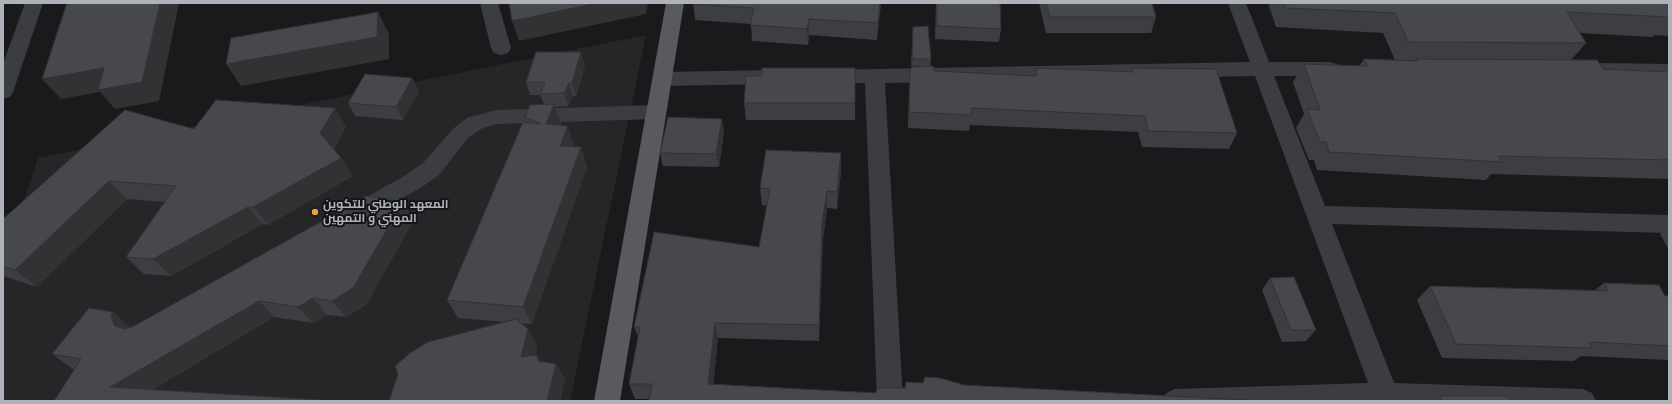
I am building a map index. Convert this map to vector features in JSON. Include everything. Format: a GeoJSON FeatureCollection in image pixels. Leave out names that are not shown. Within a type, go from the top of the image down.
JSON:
{"type":"FeatureCollection","features":[{"type":"Feature","properties":{"kind":"main road"},"geometry":{"type":"LineString","coordinates":[[607,401],[675,3]]}},
{"type":"Feature","properties":{"kind":"street"},"geometry":{"type":"LineString","coordinates":[[3,92],[34,3]]}},
{"type":"Feature","properties":{"kind":"street"},"geometry":{"type":"LineString","coordinates":[[489,3],[501,48]]}},
{"type":"Feature","properties":{"kind":"street"},"geometry":{"type":"LineString","coordinates":[[1237,3],[1386,398]]}},
{"type":"Feature","properties":{"kind":"street"},"geometry":{"type":"LineString","coordinates":[[662,79],[1261,68],[1347,69]]}},
{"type":"Feature","properties":{"kind":"street"},"geometry":{"type":"LineString","coordinates":[[1583,70],[1669,71]]}},
{"type":"Feature","properties":{"kind":"street"},"geometry":{"type":"LineString","coordinates":[[876,76],[890,401]]}},
{"type":"Feature","properties":{"kind":"street"},"geometry":{"type":"LineString","coordinates":[[304,243],[420,177],[431,169],[461,133],[474,123],[496,117],[656,112]]}},
{"type":"Feature","properties":{"kind":"street"},"geometry":{"type":"LineString","coordinates":[[1318,215],[1669,224]]}},
{"type":"Feature","properties":{"kind":"street"},"geometry":{"type":"LineString","coordinates":[[1175,401],[1386,398],[1583,401]]}},
{"type":"Feature","properties":{"kind":"shaded area","name":"المعهد الوطني للتكوين المهني و التمهين"},"geometry":{"type":"Polygon","coordinates":[[[646,35],[570,401],[3,401],[3,265],[38,158],[646,35]]]}},
{"type":"Feature","properties":{"kind":"building"},"geometry":{"type":"Polygon","coordinates":[[[67,3],[160,3],[142,82],[98,90],[104,68],[42,79],[67,3]]]}},
{"type":"Feature","properties":{"kind":"building"},"geometry":{"type":"Polygon","coordinates":[[[509,3],[598,3],[512,21],[509,3]]]}},
{"type":"Feature","properties":{"kind":"building"},"geometry":{"type":"Polygon","coordinates":[[[693,3],[880,3],[878,23],[809,19],[807,29],[750,25],[754,8],[693,3]]]}},
{"type":"Feature","properties":{"kind":"building"},"geometry":{"type":"Polygon","coordinates":[[[937,3],[1000,3],[1001,29],[937,26],[937,3]]]}},
{"type":"Feature","properties":{"kind":"building"},"geometry":{"type":"Polygon","coordinates":[[[1046,3],[1152,3],[1156,17],[1050,17],[1046,3]]]}},
{"type":"Feature","properties":{"kind":"building"},"geometry":{"type":"Polygon","coordinates":[[[1284,3],[1669,3],[1669,17],[1567,12],[1586,43],[1408,42],[1395,13],[1286,8],[1284,3]]]}},
{"type":"Feature","properties":{"kind":"building"},"geometry":{"type":"Polygon","coordinates":[[[378,12],[377,37],[226,64],[231,38],[378,12]]]}},
{"type":"Feature","properties":{"kind":"building"},"geometry":{"type":"Polygon","coordinates":[[[928,26],[931,59],[912,59],[913,27],[928,26]]]}},
{"type":"Feature","properties":{"kind":"building"},"geometry":{"type":"Polygon","coordinates":[[[536,52],[581,52],[572,83],[569,83],[564,93],[540,94],[545,82],[526,82],[536,52]]]}},
{"type":"Feature","properties":{"kind":"building"},"geometry":{"type":"Polygon","coordinates":[[[1364,59],[1417,61],[1416,59],[1597,60],[1603,69],[1669,72],[1669,160],[1499,156],[1502,162],[1329,152],[1326,142],[1320,142],[1307,109],[1320,110],[1304,64],[1367,66],[1364,59]]]}},
{"type":"Feature","properties":{"kind":"building"},"geometry":{"type":"Polygon","coordinates":[[[933,66],[934,71],[1037,76],[1036,68],[1133,72],[1132,68],[1216,69],[1237,133],[1148,131],[1145,116],[971,108],[971,115],[909,112],[910,69],[912,67],[933,66]]]}},
{"type":"Feature","properties":{"kind":"building"},"geometry":{"type":"Polygon","coordinates":[[[762,68],[855,68],[855,103],[744,103],[746,76],[762,76],[762,68]]]}},
{"type":"Feature","properties":{"kind":"building"},"geometry":{"type":"Polygon","coordinates":[[[365,74],[412,78],[396,107],[348,103],[365,74]]]}},
{"type":"Feature","properties":{"kind":"building"},"geometry":{"type":"Polygon","coordinates":[[[216,100],[335,108],[320,133],[341,158],[253,207],[248,207],[153,259],[126,257],[176,186],[109,181],[15,270],[3,266],[3,219],[125,110],[194,129],[216,100]]]}},
{"type":"Feature","properties":{"kind":"building"},"geometry":{"type":"Polygon","coordinates":[[[554,104],[546,124],[568,126],[560,146],[581,147],[523,307],[447,300],[523,122],[541,124],[525,117],[530,105],[554,104]]]}},
{"type":"Feature","properties":{"kind":"building"},"geometry":{"type":"Polygon","coordinates":[[[668,117],[722,119],[716,154],[660,153],[668,117]]]}},
{"type":"Feature","properties":{"kind":"building"},"geometry":{"type":"Polygon","coordinates":[[[766,150],[841,153],[837,192],[827,191],[822,223],[819,325],[715,323],[708,384],[876,393],[877,388],[905,388],[906,382],[923,383],[925,377],[940,378],[964,385],[1265,401],[649,401],[652,384],[629,384],[640,327],[634,327],[654,232],[759,247],[770,189],[760,188],[766,150]]]}},
{"type":"Feature","properties":{"kind":"building"},"geometry":{"type":"Polygon","coordinates":[[[366,196],[403,202],[353,288],[332,301],[313,298],[298,307],[259,301],[110,387],[321,401],[54,401],[81,359],[52,354],[89,308],[113,312],[111,317],[115,326],[125,329],[134,326],[331,216],[379,223],[362,199],[366,196]]]}},
{"type":"Feature","properties":{"kind":"building"},"geometry":{"type":"Polygon","coordinates":[[[1294,277],[1316,330],[1291,330],[1270,278],[1294,277]]]}},
{"type":"Feature","properties":{"kind":"building"},"geometry":{"type":"Polygon","coordinates":[[[1604,283],[1659,285],[1665,296],[1669,296],[1669,346],[1589,342],[1592,348],[1456,344],[1430,286],[1608,291],[1604,283]]]}},
{"type":"Feature","properties":{"kind":"building"},"geometry":{"type":"Polygon","coordinates":[[[516,319],[528,329],[521,357],[537,355],[538,361],[556,364],[547,401],[389,401],[398,374],[395,366],[410,353],[428,342],[516,319]]]}},
{"type":"Feature","properties":{"kind":"building"},"geometry":{"type":"Polygon","coordinates":[[[1440,396],[1508,396],[1510,401],[1442,401],[1440,396]]]}},
{"type":"Feature","properties":{"kind":"place","name":"المعهد الوطني للتكوين المهني و التمهين"},"geometry":{"type":"Point","coordinates":[315,212]}}]}
